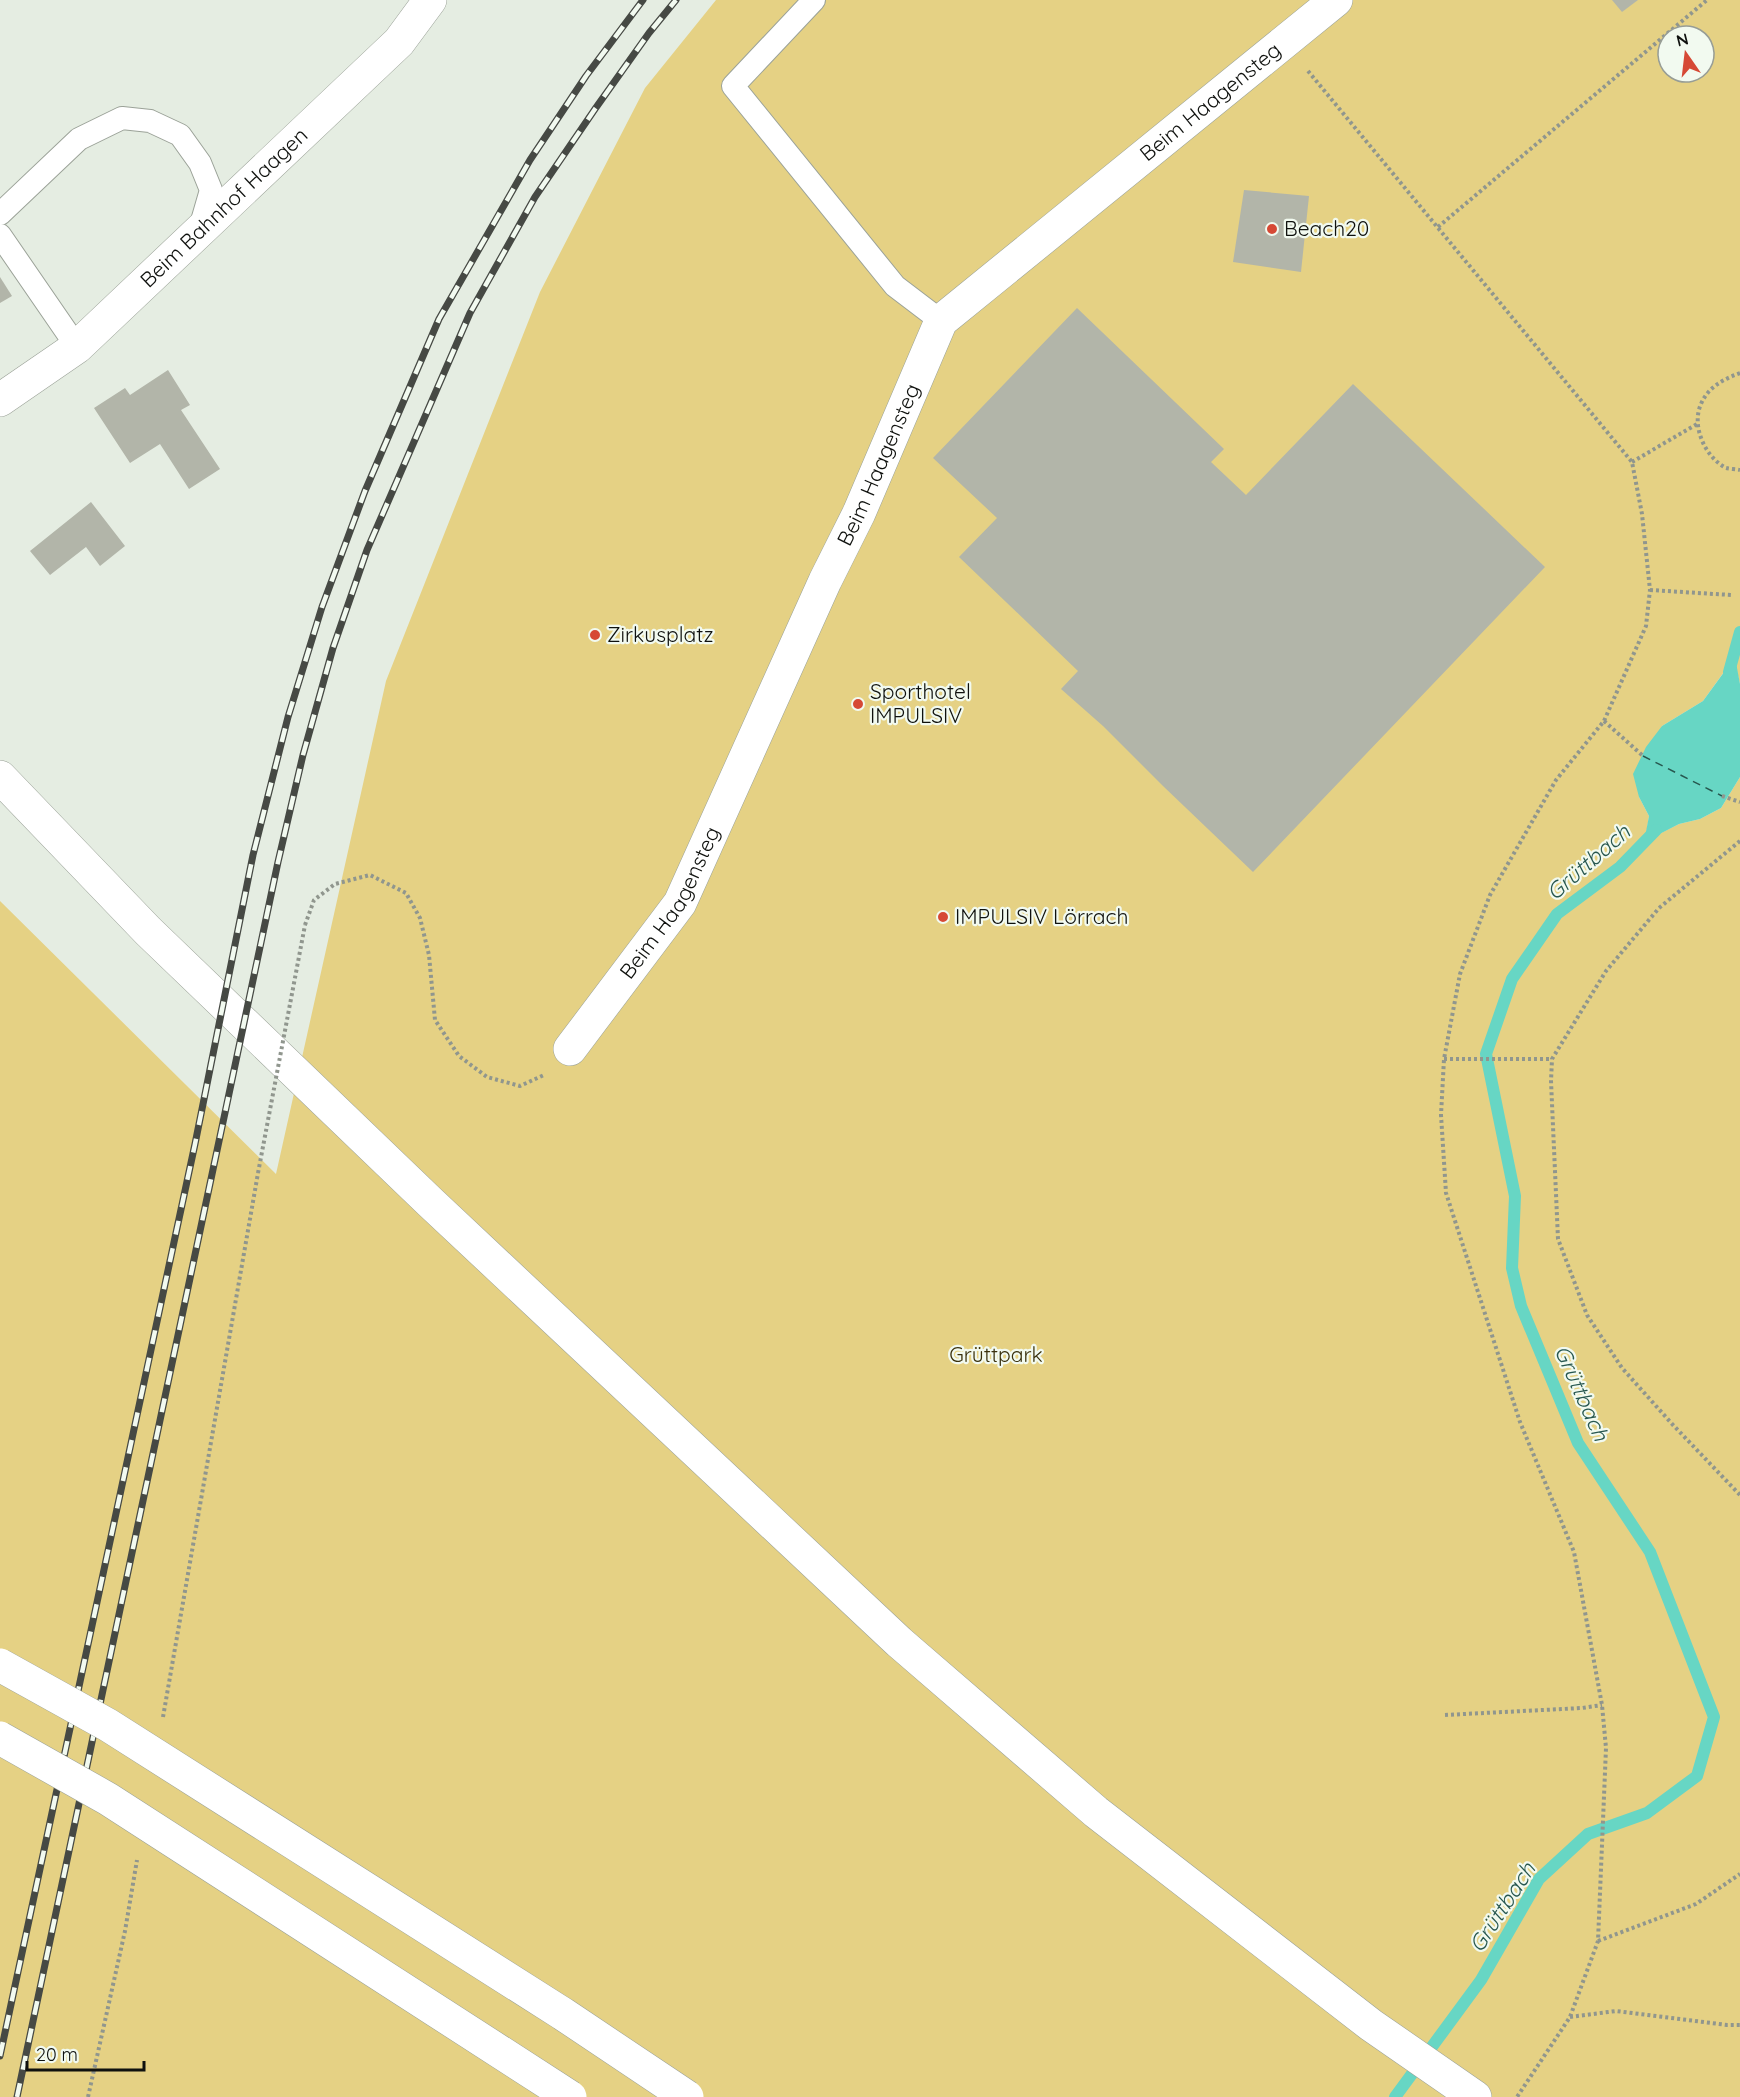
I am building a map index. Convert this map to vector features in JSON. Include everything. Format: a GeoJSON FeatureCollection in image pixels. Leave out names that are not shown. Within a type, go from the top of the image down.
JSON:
{"type":"FeatureCollection","features":[{"type":"Feature","properties":{"kind":"main road","name":"Beim Bahnhof Haagen"},"geometry":{"type":"LineString","coordinates":[[0,400],[77,346],[399,42],[430,0]]}},
{"type":"Feature","properties":{"kind":"main road","name":"Beim Haagensteg"},"geometry":{"type":"LineString","coordinates":[[570,1049],[680,903],[825,582],[859,513],[941,321],[1336,0]]}},
{"type":"Feature","properties":{"kind":"main road"},"geometry":{"type":"LineString","coordinates":[[0,777],[148,931],[404,1178],[899,1641],[1096,1812],[1371,2025],[1475,2097]]}},
{"type":"Feature","properties":{"kind":"main road"},"geometry":{"type":"LineString","coordinates":[[0,1665],[108,1725],[553,2007],[687,2097]]}},
{"type":"Feature","properties":{"kind":"main road"},"geometry":{"type":"LineString","coordinates":[[0,1738],[108,1799],[570,2097]]}},
{"type":"Feature","properties":{"kind":"lane"},"geometry":{"type":"LineString","coordinates":[[814,0],[733,86],[895,286],[941,321]]}},
{"type":"Feature","properties":{"kind":"lane"},"geometry":{"type":"LineString","coordinates":[[0,214],[79,139],[122,118],[150,121],[180,135],[200,163],[211,190],[199,232]]}},
{"type":"Feature","properties":{"kind":"lane"},"geometry":{"type":"LineString","coordinates":[[0,235],[77,346]]}},
{"type":"Feature","properties":{"kind":"path"},"geometry":{"type":"LineString","coordinates":[[1438,227],[1707,0]]}},
{"type":"Feature","properties":{"kind":"path"},"geometry":{"type":"LineString","coordinates":[[1284,42],[1632,462],[1642,514],[1650,590],[1646,626],[1604,721],[1556,780],[1490,895],[1460,974],[1444,1059],[1441,1115],[1446,1193],[1520,1422],[1574,1552],[1602,1705],[1606,1748],[1599,1868],[1598,1941],[1570,2017],[1517,2097]]}},
{"type":"Feature","properties":{"kind":"path"},"geometry":{"type":"LineString","coordinates":[[1740,374],[1716,384],[1701,403],[1697,424],[1708,453],[1727,468],[1740,470]]}},
{"type":"Feature","properties":{"kind":"path"},"geometry":{"type":"LineString","coordinates":[[1632,462],[1697,424]]}},
{"type":"Feature","properties":{"kind":"path"},"geometry":{"type":"LineString","coordinates":[[1650,590],[1731,596]]}},
{"type":"Feature","properties":{"kind":"path"},"geometry":{"type":"LineString","coordinates":[[1604,721],[1644,756]]}},
{"type":"Feature","properties":{"kind":"path"},"geometry":{"type":"LineString","coordinates":[[1722,796],[1740,802]]}},
{"type":"Feature","properties":{"kind":"path"},"geometry":{"type":"LineString","coordinates":[[1740,841],[1659,908],[1606,971],[1552,1059],[1551,1081],[1558,1239],[1587,1315],[1622,1368],[1740,1495]]}},
{"type":"Feature","properties":{"kind":"path"},"geometry":{"type":"LineString","coordinates":[[161,1725],[258,1173],[305,926],[314,900],[335,884],[370,875],[406,893],[420,918],[429,955],[435,1020],[459,1056],[487,1077],[520,1086],[545,1075],[570,1049]]}},
{"type":"Feature","properties":{"kind":"path"},"geometry":{"type":"LineString","coordinates":[[1444,1059],[1552,1059]]}},
{"type":"Feature","properties":{"kind":"path"},"geometry":{"type":"LineString","coordinates":[[1446,1715],[1602,1705]]}},
{"type":"Feature","properties":{"kind":"path"},"geometry":{"type":"LineString","coordinates":[[88,2097],[125,1931],[139,1851]]}},
{"type":"Feature","properties":{"kind":"path"},"geometry":{"type":"LineString","coordinates":[[1598,1941],[1696,1904],[1740,1874]]}},
{"type":"Feature","properties":{"kind":"path"},"geometry":{"type":"LineString","coordinates":[[1570,2017],[1616,2011],[1740,2025]]}},
{"type":"Feature","properties":{"kind":"green space","name":"Grüttpark"},"geometry":{"type":"Polygon","coordinates":[[[716,0],[1740,0],[1740,684],[1734,658],[1703,701],[1662,726],[1639,797],[1649,816],[1645,841],[1679,824],[1700,819],[1721,808],[1740,777],[1740,2097],[0,2097],[0,901],[276,1174],[386,681],[540,292],[645,88],[716,0]]]}},
{"type":"Feature","properties":{"kind":"water"},"geometry":{"type":"Polygon","coordinates":[[[1735,657],[1740,684],[1740,777],[1721,808],[1700,819],[1679,824],[1644,842],[1649,816],[1639,797],[1633,774],[1646,747],[1662,726],[1703,701],[1735,657]]]}},
{"type":"Feature","properties":{"kind":"building"},"geometry":{"type":"Polygon","coordinates":[[[1612,0],[1638,0],[1622,12],[1612,0]]]}},
{"type":"Feature","properties":{"kind":"building","name":"Beach20"},"geometry":{"type":"Polygon","coordinates":[[[1244,190],[1309,196],[1301,272],[1233,262],[1244,190]]]}},
{"type":"Feature","properties":{"kind":"building"},"geometry":{"type":"Polygon","coordinates":[[[0,277],[12,296],[0,303],[0,277]]]}},
{"type":"Feature","properties":{"kind":"building"},"geometry":{"type":"Polygon","coordinates":[[[1077,308],[1224,449],[1211,462],[1246,495],[1353,384],[1545,567],[1253,872],[1103,726],[1061,689],[1078,671],[959,557],[997,518],[933,458],[1077,308]]]}},
{"type":"Feature","properties":{"kind":"building"},"geometry":{"type":"Polygon","coordinates":[[[168,370],[190,405],[181,410],[220,469],[189,489],[160,444],[130,463],[94,408],[125,388],[130,395],[168,370]]]}},
{"type":"Feature","properties":{"kind":"building"},"geometry":{"type":"Polygon","coordinates":[[[91,502],[125,546],[100,566],[86,547],[50,575],[30,551],[91,502]]]}},
{"type":"Feature","properties":{"kind":"waterway","name":"Grüttbach"},"geometry":{"type":"LineString","coordinates":[[1729,672],[1740,632]]}},
{"type":"Feature","properties":{"kind":"waterway","name":"Grüttbach"},"geometry":{"type":"LineString","coordinates":[[1395,2097],[1481,1980],[1539,1879],[1588,1834],[1647,1813],[1697,1776],[1714,1717],[1650,1552],[1578,1443],[1521,1306],[1512,1268],[1515,1196],[1486,1054],[1512,979],[1557,914],[1620,867],[1656,830]]}},
{"type":"Feature","properties":{"kind":"ferry route"},"geometry":{"type":"LineString","coordinates":[[1643,756],[1722,796]]}},
{"type":"Feature","properties":{"kind":"railway"},"geometry":{"type":"LineString","coordinates":[[0,2056],[195,1144],[253,855],[288,717],[322,607],[365,491],[439,319],[530,160],[586,76],[643,0]]}},
{"type":"Feature","properties":{"kind":"railway"},"geometry":{"type":"LineString","coordinates":[[17,2097],[278,862],[303,755],[333,648],[367,550],[470,313],[535,197],[649,33],[676,0]]}},
{"type":"Feature","properties":{"kind":"place","name":"Beach20"},"geometry":{"type":"Point","coordinates":[1272,229]}},
{"type":"Feature","properties":{"kind":"place","name":"Zirkusplatz"},"geometry":{"type":"Point","coordinates":[595,635]}},
{"type":"Feature","properties":{"kind":"place","name":"Sporthotel IMPULSIV"},"geometry":{"type":"Point","coordinates":[858,704]}},
{"type":"Feature","properties":{"kind":"place","name":"IMPULSIV Lörrach"},"geometry":{"type":"Point","coordinates":[943,917]}}]}
